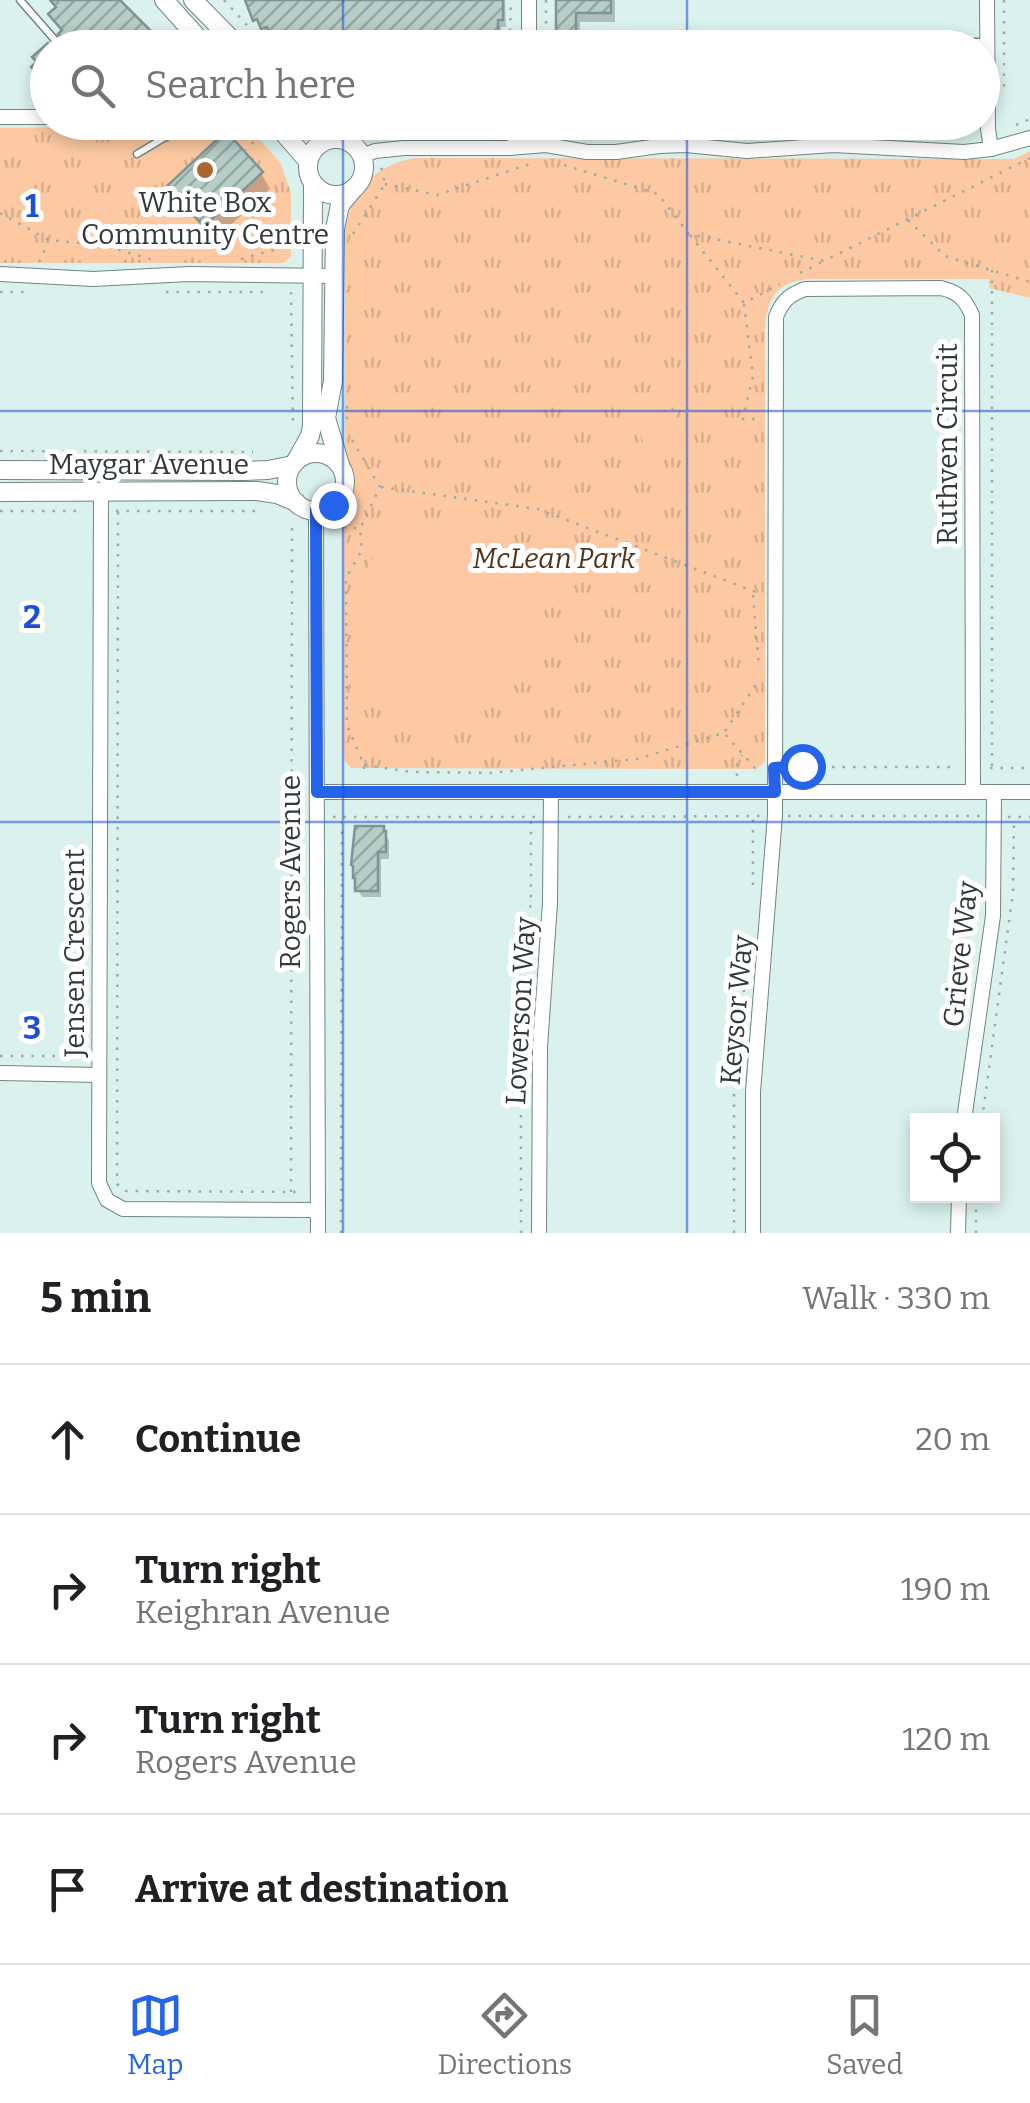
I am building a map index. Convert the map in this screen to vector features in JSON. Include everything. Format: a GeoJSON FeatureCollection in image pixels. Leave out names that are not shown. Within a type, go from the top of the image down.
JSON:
{"type":"FeatureCollection","features":[{"type":"Feature","properties":{"kind":"street"},"geometry":{"type":"LineString","coordinates":[[164,0],[192,30]]}},
{"type":"Feature","properties":{"kind":"street"},"geometry":{"type":"LineString","coordinates":[[193,0],[223,30]]}},
{"type":"Feature","properties":{"kind":"street"},"geometry":{"type":"LineString","coordinates":[[528,0],[528,30]]}},
{"type":"Feature","properties":{"kind":"street"},"geometry":{"type":"LineString","coordinates":[[986,30],[987,0]]}},
{"type":"Feature","properties":{"kind":"street"},"geometry":{"type":"LineString","coordinates":[[0,117],[30,117]]}},
{"type":"Feature","properties":{"kind":"street"},"geometry":{"type":"LineString","coordinates":[[347,140],[368,153],[404,148],[546,145],[586,152],[686,145],[747,151],[833,145],[964,152],[1030,138]]}},
{"type":"Feature","properties":{"kind":"street"},"geometry":{"type":"LineString","coordinates":[[282,140],[308,161]]}},
{"type":"Feature","properties":{"kind":"street"},"geometry":{"type":"LineString","coordinates":[[323,140],[308,161],[313,184],[312,426],[287,480],[294,510],[333,505],[346,482],[326,418],[333,381],[334,245],[340,205],[355,188],[368,153]]}},
{"type":"Feature","properties":{"kind":"street"},"geometry":{"type":"LineString","coordinates":[[508,148],[521,140]]}},
{"type":"Feature","properties":{"kind":"street"},"geometry":{"type":"LineString","coordinates":[[990,140],[991,148]]}},
{"type":"Feature","properties":{"kind":"street"},"geometry":{"type":"LineString","coordinates":[[313,184],[338,195],[355,188]]}},
{"type":"Feature","properties":{"kind":"street"},"geometry":{"type":"LineString","coordinates":[[0,274],[93,280],[189,274],[334,276]]}},
{"type":"Feature","properties":{"kind":"street","name":"Ruthven Circuit"},"geometry":{"type":"LineString","coordinates":[[775,792],[776,317],[790,294],[805,289],[941,288],[962,298],[972,315],[973,792]]}},
{"type":"Feature","properties":{"kind":"street"},"geometry":{"type":"LineString","coordinates":[[294,463],[314,453],[333,458],[340,465]]}},
{"type":"Feature","properties":{"kind":"street","name":"Maygar Avenue"},"geometry":{"type":"LineString","coordinates":[[0,470],[268,470],[294,463]]}},
{"type":"Feature","properties":{"kind":"street"},"geometry":{"type":"LineString","coordinates":[[100,471],[101,501]]}},
{"type":"Feature","properties":{"kind":"street","name":"Maygar Avenue"},"geometry":{"type":"LineString","coordinates":[[0,492],[101,501],[257,491],[277,494],[294,510]]}},
{"type":"Feature","properties":{"kind":"street","name":"Jensen Crescent"},"geometry":{"type":"LineString","coordinates":[[101,501],[99,1183],[113,1205],[129,1210],[318,1210]]}},
{"type":"Feature","properties":{"kind":"street","name":"Rogers Avenue"},"geometry":{"type":"LineString","coordinates":[[316,510],[318,1233]]}},
{"type":"Feature","properties":{"kind":"street"},"geometry":{"type":"LineString","coordinates":[[317,792],[1030,792]]}},
{"type":"Feature","properties":{"kind":"street","name":"Lowerson Way"},"geometry":{"type":"LineString","coordinates":[[539,1233],[540,1046],[550,903],[551,792]]}},
{"type":"Feature","properties":{"kind":"street","name":"Keysor Way"},"geometry":{"type":"LineString","coordinates":[[753,1233],[753,1092],[775,792]]}},
{"type":"Feature","properties":{"kind":"street","name":"Grieve Way"},"geometry":{"type":"LineString","coordinates":[[965,1113],[993,916],[994,792]]}},
{"type":"Feature","properties":{"kind":"street"},"geometry":{"type":"LineString","coordinates":[[0,1073],[99,1075]]}},
{"type":"Feature","properties":{"kind":"street"},"geometry":{"type":"LineString","coordinates":[[958,1233],[959,1203]]}},
{"type":"Feature","properties":{"kind":"lane"},"geometry":{"type":"LineString","coordinates":[[20,0],[46,30]]}},
{"type":"Feature","properties":{"kind":"lane"},"geometry":{"type":"LineString","coordinates":[[137,154],[156,140]]}},
{"type":"Feature","properties":{"kind":"path"},"geometry":{"type":"LineString","coordinates":[[224,0],[252,30]]}},
{"type":"Feature","properties":{"kind":"path"},"geometry":{"type":"LineString","coordinates":[[510,0],[510,30]]}},
{"type":"Feature","properties":{"kind":"path"},"geometry":{"type":"LineString","coordinates":[[546,0],[546,30]]}},
{"type":"Feature","properties":{"kind":"path"},"geometry":{"type":"LineString","coordinates":[[1004,0],[1004,91]]}},
{"type":"Feature","properties":{"kind":"path"},"geometry":{"type":"LineString","coordinates":[[1000,128],[1030,119]]}},
{"type":"Feature","properties":{"kind":"path"},"geometry":{"type":"LineString","coordinates":[[244,151],[256,140]]}},
{"type":"Feature","properties":{"kind":"path"},"geometry":{"type":"LineString","coordinates":[[369,140],[368,153],[385,184]]}},
{"type":"Feature","properties":{"kind":"path"},"geometry":{"type":"LineString","coordinates":[[744,303],[1030,158]]}},
{"type":"Feature","properties":{"kind":"path"},"geometry":{"type":"LineString","coordinates":[[385,184],[437,194],[544,159]]}},
{"type":"Feature","properties":{"kind":"path"},"geometry":{"type":"LineString","coordinates":[[558,163],[658,194],[744,303],[753,376],[744,419],[774,420]]}},
{"type":"Feature","properties":{"kind":"path"},"geometry":{"type":"LineString","coordinates":[[334,245],[346,244],[385,184]]}},
{"type":"Feature","properties":{"kind":"path"},"geometry":{"type":"LineString","coordinates":[[0,213],[49,240],[102,245],[159,262]]}},
{"type":"Feature","properties":{"kind":"path"},"geometry":{"type":"LineString","coordinates":[[907,219],[945,256],[1030,282]]}},
{"type":"Feature","properties":{"kind":"path"},"geometry":{"type":"LineString","coordinates":[[689,234],[824,261]]}},
{"type":"Feature","properties":{"kind":"path"},"geometry":{"type":"LineString","coordinates":[[231,261],[296,244],[312,244]]}},
{"type":"Feature","properties":{"kind":"path"},"geometry":{"type":"LineString","coordinates":[[992,270],[992,768],[1030,768]]}},
{"type":"Feature","properties":{"kind":"path"},"geometry":{"type":"LineString","coordinates":[[0,292],[32,292]]}},
{"type":"Feature","properties":{"kind":"path"},"geometry":{"type":"LineString","coordinates":[[152,292],[272,292]]}},
{"type":"Feature","properties":{"kind":"path"},"geometry":{"type":"LineString","coordinates":[[292,292],[293,434]]}},
{"type":"Feature","properties":{"kind":"path"},"geometry":{"type":"LineString","coordinates":[[347,395],[347,432],[380,487]]}},
{"type":"Feature","properties":{"kind":"path"},"geometry":{"type":"LineString","coordinates":[[0,451],[268,452]]}},
{"type":"Feature","properties":{"kind":"path"},"geometry":{"type":"LineString","coordinates":[[380,487],[538,509],[753,593],[774,597]]}},
{"type":"Feature","properties":{"kind":"path"},"geometry":{"type":"LineString","coordinates":[[364,792],[364,766],[347,725],[346,578],[362,550],[360,529],[380,487]]}},
{"type":"Feature","properties":{"kind":"path"},"geometry":{"type":"LineString","coordinates":[[0,511],[101,501]]}},
{"type":"Feature","properties":{"kind":"path"},"geometry":{"type":"LineString","coordinates":[[291,1192],[294,510]]}},
{"type":"Feature","properties":{"kind":"path"},"geometry":{"type":"LineString","coordinates":[[268,511],[118,511],[118,1184],[126,1191],[341,1192]]}},
{"type":"Feature","properties":{"kind":"path"},"geometry":{"type":"LineString","coordinates":[[364,766],[412,772],[502,772],[638,759],[724,733],[760,679],[753,593]]}},
{"type":"Feature","properties":{"kind":"path"},"geometry":{"type":"LineString","coordinates":[[724,733],[755,768],[972,768]]}},
{"type":"Feature","properties":{"kind":"path"},"geometry":{"type":"LineString","coordinates":[[317,816],[1030,817]]}},
{"type":"Feature","properties":{"kind":"path"},"geometry":{"type":"LineString","coordinates":[[521,1233],[521,1046],[531,896],[531,816]]}},
{"type":"Feature","properties":{"kind":"path"},"geometry":{"type":"LineString","coordinates":[[341,1233],[342,817]]}},
{"type":"Feature","properties":{"kind":"path"},"geometry":{"type":"LineString","coordinates":[[0,1056],[99,1056]]}},
{"type":"Feature","properties":{"kind":"path"},"geometry":{"type":"LineString","coordinates":[[976,1203],[976,1233]]}},
{"type":"Feature","properties":{"kind":"green space"},"geometry":{"type":"Polygon","coordinates":[[[0,128],[30,128],[30,140],[260,140],[280,162],[291,193],[291,256],[284,263],[0,263],[0,128]]]}},
{"type":"Feature","properties":{"kind":"green space","name":"McLean Park"},"geometry":{"type":"Polygon","coordinates":[[[1030,151],[1030,298],[989,288],[989,279],[809,279],[781,288],[771,301],[765,330],[765,761],[757,769],[351,768],[344,760],[344,511],[352,479],[345,448],[345,232],[352,204],[367,182],[388,166],[415,158],[1014,159],[1030,151]]]}},
{"type":"Feature","properties":{"kind":"green space"},"geometry":{"type":"Polygon","coordinates":[[[673,410],[681,443],[645,451],[637,418],[673,410]]]}},
{"type":"Feature","properties":{"kind":"green space"},"geometry":{"type":"Polygon","coordinates":[[[461,520],[497,532],[519,551],[532,589],[532,637],[524,668],[497,701],[455,723],[424,723],[390,706],[370,677],[359,645],[359,600],[367,569],[383,543],[418,525],[461,520]]]}},
{"type":"Feature","properties":{"kind":"building"},"geometry":{"type":"Polygon","coordinates":[[[50,0],[120,0],[150,30],[62,30],[48,14],[56,7],[50,0]]]}},
{"type":"Feature","properties":{"kind":"building"},"geometry":{"type":"Polygon","coordinates":[[[245,0],[503,0],[503,20],[498,20],[498,30],[268,30],[261,29],[257,19],[253,21],[245,0]]]}},
{"type":"Feature","properties":{"kind":"building"},"geometry":{"type":"Polygon","coordinates":[[[556,0],[611,0],[611,13],[576,13],[576,30],[556,30],[556,0]]]}},
{"type":"Feature","properties":{"kind":"building"},"geometry":{"type":"Polygon","coordinates":[[[216,140],[234,140],[263,172],[204,226],[167,186],[216,140]]]}},
{"type":"Feature","properties":{"kind":"building"},"geometry":{"type":"Polygon","coordinates":[[[355,826],[384,826],[386,831],[386,852],[378,852],[378,891],[355,891],[351,865],[355,826]]]}},
{"type":"Feature","properties":{"kind":"place","name":"White Box Community Centre"},"geometry":{"type":"Point","coordinates":[205,170]}},
{"type":"Feature","properties":{"kind":"route"},"geometry":{"type":"LineString","coordinates":[[333,505],[316,510],[317,792],[775,792],[774,768],[802,766]]}}]}
